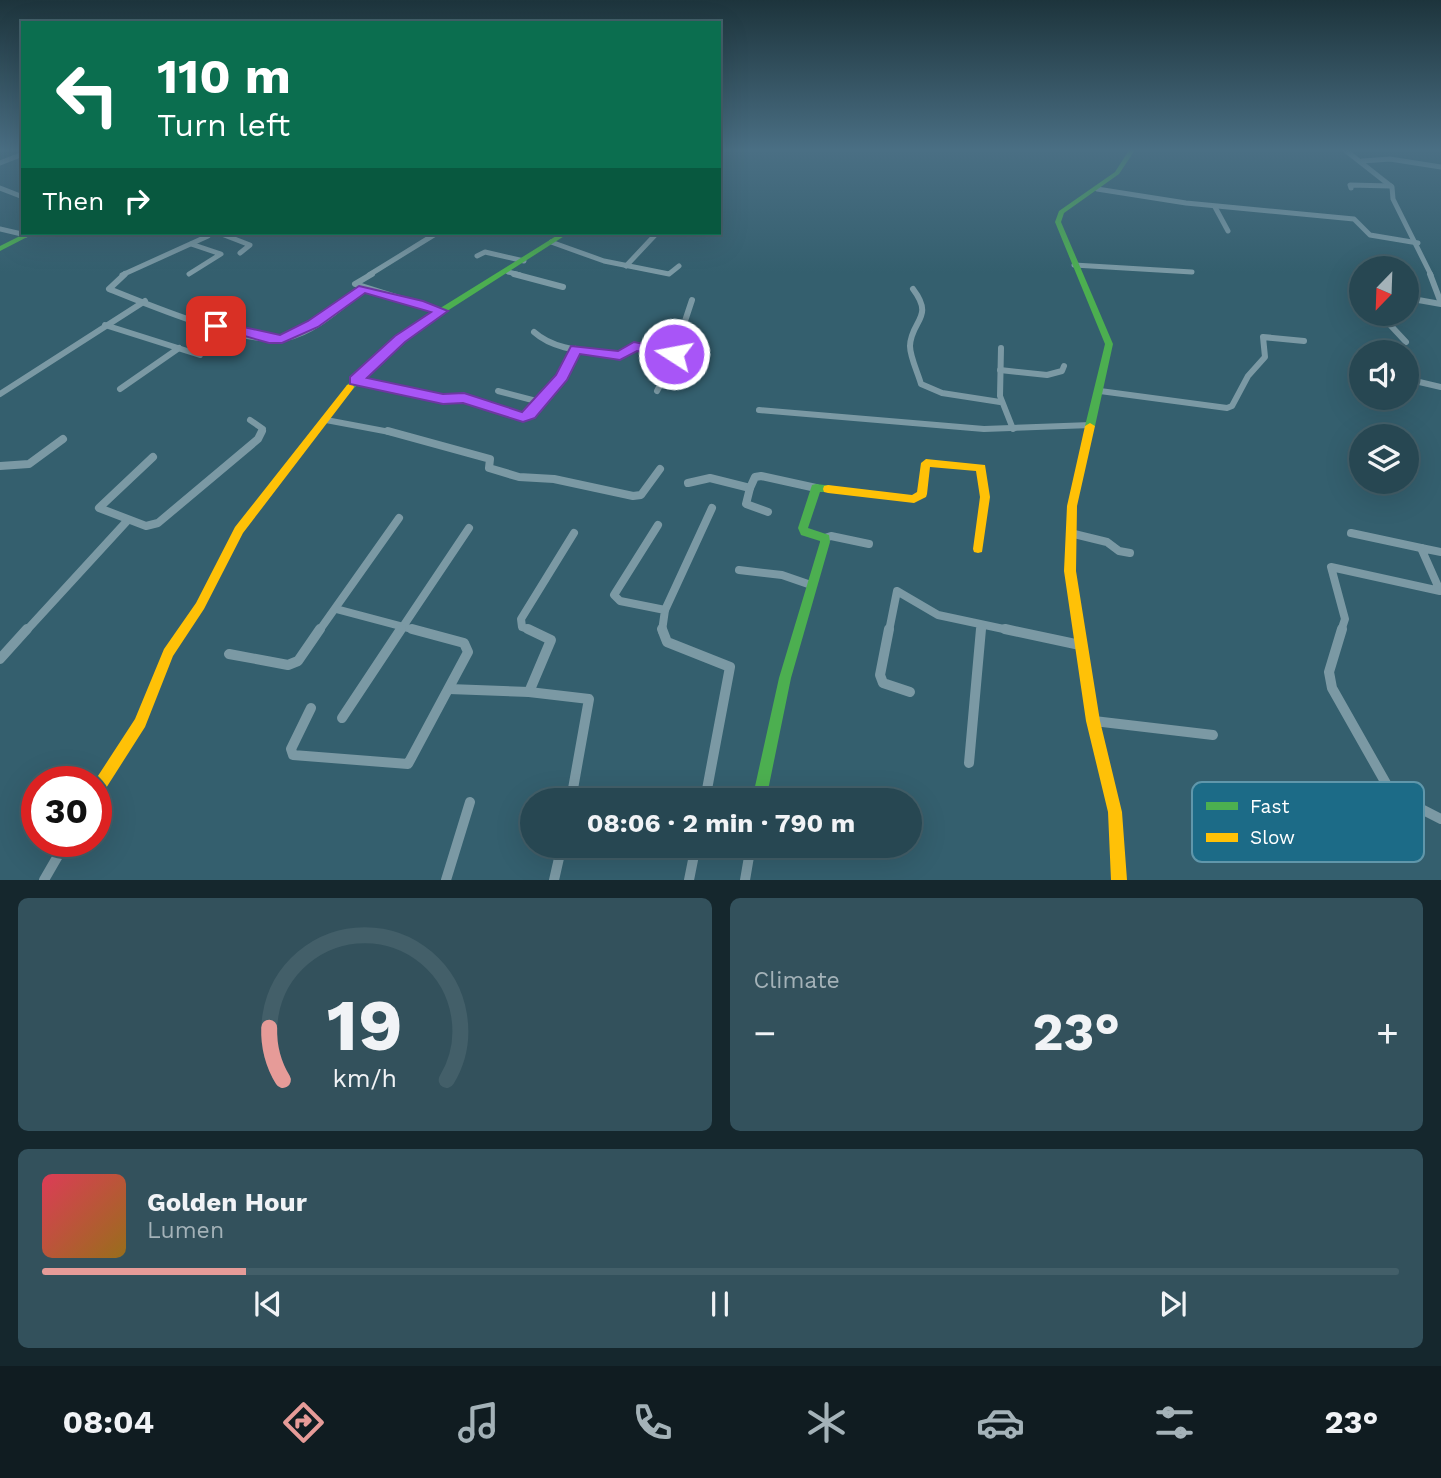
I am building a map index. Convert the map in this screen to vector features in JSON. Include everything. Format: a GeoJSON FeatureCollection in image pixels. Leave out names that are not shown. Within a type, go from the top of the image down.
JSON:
{"type":"FeatureCollection","features":[{"type":"Feature","properties":{"kind":"street"},"geometry":{"type":"LineString","coordinates":[[1093,191],[1058,216],[1074,265],[1109,344],[1076,483],[1069,533],[1073,605],[1093,721],[1115,812],[1119,880]]}},
{"type":"Feature","properties":{"kind":"street"},"geometry":{"type":"LineString","coordinates":[[1117,191],[1215,206],[1354,219],[1370,234],[1418,243]]}},
{"type":"Feature","properties":{"kind":"street"},"geometry":{"type":"LineString","coordinates":[[1392,191],[1395,203],[1418,243],[1441,304]]}},
{"type":"Feature","properties":{"kind":"street"},"geometry":{"type":"LineString","coordinates":[[1215,206],[1228,231]]}},
{"type":"Feature","properties":{"kind":"street"},"geometry":{"type":"LineString","coordinates":[[0,229],[21,233]]}},
{"type":"Feature","properties":{"kind":"street"},"geometry":{"type":"LineString","coordinates":[[0,249],[26,235]]}},
{"type":"Feature","properties":{"kind":"street"},"geometry":{"type":"LineString","coordinates":[[204,235],[208,236]]}},
{"type":"Feature","properties":{"kind":"street"},"geometry":{"type":"LineString","coordinates":[[211,235],[130,272],[109,287],[216,326],[269,339],[282,339],[333,311],[363,289]]}},
{"type":"Feature","properties":{"kind":"street"},"geometry":{"type":"LineString","coordinates":[[222,235],[250,245],[240,253]]}},
{"type":"Feature","properties":{"kind":"street"},"geometry":{"type":"LineString","coordinates":[[434,235],[356,282],[363,289],[441,311]]}},
{"type":"Feature","properties":{"kind":"street"},"geometry":{"type":"LineString","coordinates":[[112,766],[140,723],[168,653],[200,606],[239,530],[355,381],[400,339],[562,235]]}},
{"type":"Feature","properties":{"kind":"street"},"geometry":{"type":"LineString","coordinates":[[626,266],[655,235]]}},
{"type":"Feature","properties":{"kind":"street"},"geometry":{"type":"LineString","coordinates":[[551,242],[626,266],[671,274],[679,265]]}},
{"type":"Feature","properties":{"kind":"street"},"geometry":{"type":"LineString","coordinates":[[190,244],[221,254],[190,274]]}},
{"type":"Feature","properties":{"kind":"street"},"geometry":{"type":"LineString","coordinates":[[477,256],[485,252],[524,261]]}},
{"type":"Feature","properties":{"kind":"street"},"geometry":{"type":"LineString","coordinates":[[1074,265],[1192,272]]}},
{"type":"Feature","properties":{"kind":"street"},"geometry":{"type":"LineString","coordinates":[[508,272],[564,287]]}},
{"type":"Feature","properties":{"kind":"street"},"geometry":{"type":"LineString","coordinates":[[913,289],[923,308],[922,320],[910,347],[921,384],[942,393],[1000,402]]}},
{"type":"Feature","properties":{"kind":"street"},"geometry":{"type":"LineString","coordinates":[[657,391],[677,357],[674,354],[692,300]]}},
{"type":"Feature","properties":{"kind":"street"},"geometry":{"type":"LineString","coordinates":[[1419,300],[1441,304]]}},
{"type":"Feature","properties":{"kind":"street"},"geometry":{"type":"LineString","coordinates":[[0,394],[145,301]]}},
{"type":"Feature","properties":{"kind":"street"},"geometry":{"type":"LineString","coordinates":[[106,325],[200,355]]}},
{"type":"Feature","properties":{"kind":"street"},"geometry":{"type":"LineString","coordinates":[[1391,326],[1404,340]]}},
{"type":"Feature","properties":{"kind":"street"},"geometry":{"type":"LineString","coordinates":[[534,332],[542,338],[576,349],[620,356],[634,346],[674,354]]}},
{"type":"Feature","properties":{"kind":"street"},"geometry":{"type":"LineString","coordinates":[[1100,391],[1227,408],[1232,406],[1248,376],[1265,357],[1263,337],[1304,341]]}},
{"type":"Feature","properties":{"kind":"street"},"geometry":{"type":"LineString","coordinates":[[120,388],[179,348]]}},
{"type":"Feature","properties":{"kind":"street"},"geometry":{"type":"LineString","coordinates":[[1001,348],[1000,402],[1013,429]]}},
{"type":"Feature","properties":{"kind":"street"},"geometry":{"type":"LineString","coordinates":[[355,381],[443,399],[464,398],[523,417],[528,416],[567,369],[576,349]]}},
{"type":"Feature","properties":{"kind":"street"},"geometry":{"type":"LineString","coordinates":[[1000,370],[1053,375],[1062,372],[1064,366]]}},
{"type":"Feature","properties":{"kind":"street"},"geometry":{"type":"LineString","coordinates":[[1419,382],[1441,387]]}},
{"type":"Feature","properties":{"kind":"street"},"geometry":{"type":"LineString","coordinates":[[498,391],[540,402]]}},
{"type":"Feature","properties":{"kind":"street"},"geometry":{"type":"LineString","coordinates":[[759,410],[827,419],[1013,429],[1056,422],[1091,425]]}},
{"type":"Feature","properties":{"kind":"street"},"geometry":{"type":"LineString","coordinates":[[153,457],[99,506],[127,521],[146,526],[164,520],[258,439],[263,429],[250,420]]}},
{"type":"Feature","properties":{"kind":"street"},"geometry":{"type":"LineString","coordinates":[[326,420],[396,430],[488,458],[489,468],[519,477],[554,479],[627,495],[641,495],[660,470]]}},
{"type":"Feature","properties":{"kind":"street"},"geometry":{"type":"LineString","coordinates":[[0,466],[29,464],[62,439]]}},
{"type":"Feature","properties":{"kind":"street"},"geometry":{"type":"LineString","coordinates":[[768,513],[746,504],[755,477],[816,488],[914,499],[922,494],[926,463],[981,468],[985,497],[978,549]]}},
{"type":"Feature","properties":{"kind":"street"},"geometry":{"type":"LineString","coordinates":[[688,484],[710,478],[750,488]]}},
{"type":"Feature","properties":{"kind":"street"},"geometry":{"type":"LineString","coordinates":[[816,488],[803,530],[825,538],[837,537],[869,544]]}},
{"type":"Feature","properties":{"kind":"street"},"geometry":{"type":"LineString","coordinates":[[707,788],[730,667],[667,642],[662,630],[665,610],[712,508]]}},
{"type":"Feature","properties":{"kind":"street"},"geometry":{"type":"LineString","coordinates":[[229,654],[293,664],[336,609],[399,518]]}},
{"type":"Feature","properties":{"kind":"street"},"geometry":{"type":"LineString","coordinates":[[0,659],[127,521]]}},
{"type":"Feature","properties":{"kind":"street"},"geometry":{"type":"LineString","coordinates":[[658,525],[614,595],[620,601],[665,610]]}},
{"type":"Feature","properties":{"kind":"street"},"geometry":{"type":"LineString","coordinates":[[342,718],[400,627],[469,528]]}},
{"type":"Feature","properties":{"kind":"street"},"geometry":{"type":"LineString","coordinates":[[529,692],[551,640],[545,635],[522,627],[521,619],[574,533]]}},
{"type":"Feature","properties":{"kind":"street"},"geometry":{"type":"LineString","coordinates":[[1069,533],[1107,542],[1119,551],[1130,553]]}},
{"type":"Feature","properties":{"kind":"street"},"geometry":{"type":"LineString","coordinates":[[1351,533],[1441,552]]}},
{"type":"Feature","properties":{"kind":"street"},"geometry":{"type":"LineString","coordinates":[[762,788],[785,678],[825,538]]}},
{"type":"Feature","properties":{"kind":"street"},"geometry":{"type":"LineString","coordinates":[[1421,548],[1441,592]]}},
{"type":"Feature","properties":{"kind":"street"},"geometry":{"type":"LineString","coordinates":[[1385,782],[1332,688],[1329,672],[1345,619],[1330,569],[1337,567],[1441,592]]}},
{"type":"Feature","properties":{"kind":"street"},"geometry":{"type":"LineString","coordinates":[[739,570],[782,575],[811,585]]}},
{"type":"Feature","properties":{"kind":"street"},"geometry":{"type":"LineString","coordinates":[[910,692],[883,683],[880,675],[897,591],[930,612],[981,626],[1080,645]]}},
{"type":"Feature","properties":{"kind":"street"},"geometry":{"type":"LineString","coordinates":[[311,708],[291,748],[293,755],[404,765],[414,756],[468,652],[467,646],[336,609]]}},
{"type":"Feature","properties":{"kind":"street"},"geometry":{"type":"LineString","coordinates":[[969,763],[981,626]]}},
{"type":"Feature","properties":{"kind":"street"},"geometry":{"type":"LineString","coordinates":[[449,689],[584,697],[590,702],[574,788]]}},
{"type":"Feature","properties":{"kind":"street"},"geometry":{"type":"LineString","coordinates":[[1093,721],[1213,735]]}},
{"type":"Feature","properties":{"kind":"street"},"geometry":{"type":"LineString","coordinates":[[446,880],[470,802]]}},
{"type":"Feature","properties":{"kind":"street"},"geometry":{"type":"LineString","coordinates":[[1424,810],[1441,819]]}},
{"type":"Feature","properties":{"kind":"street"},"geometry":{"type":"LineString","coordinates":[[44,880],[57,857]]}},
{"type":"Feature","properties":{"kind":"street"},"geometry":{"type":"LineString","coordinates":[[554,880],[559,858]]}},
{"type":"Feature","properties":{"kind":"street"},"geometry":{"type":"LineString","coordinates":[[689,880],[693,858]]}},
{"type":"Feature","properties":{"kind":"street"},"geometry":{"type":"LineString","coordinates":[[745,880],[749,858]]}},
{"type":"Feature","properties":{"kind":"traffic: fast"},"geometry":{"type":"LineString","coordinates":[[1090,426],[1109,344],[1058,222],[1061,212],[1091,191]]}},
{"type":"Feature","properties":{"kind":"traffic: fast"},"geometry":{"type":"LineString","coordinates":[[0,249],[27,235]]}},
{"type":"Feature","properties":{"kind":"traffic: fast"},"geometry":{"type":"LineString","coordinates":[[350,387],[416,327],[562,235]]}},
{"type":"Feature","properties":{"kind":"traffic: fast"},"geometry":{"type":"LineString","coordinates":[[762,788],[785,678],[825,542],[825,538],[805,532],[803,528],[816,488],[828,489]]}},
{"type":"Feature","properties":{"kind":"traffic: slow"},"geometry":{"type":"LineString","coordinates":[[112,766],[140,723],[168,653],[200,606],[239,530],[350,387]]}},
{"type":"Feature","properties":{"kind":"traffic: slow"},"geometry":{"type":"LineString","coordinates":[[1090,426],[1072,506],[1070,571],[1093,721],[1115,812],[1119,880]]}},
{"type":"Feature","properties":{"kind":"traffic: slow"},"geometry":{"type":"LineString","coordinates":[[828,489],[914,499],[922,494],[926,463],[981,468],[985,497],[978,549]]}},
{"type":"Feature","properties":{"kind":"route"},"geometry":{"type":"LineString","coordinates":[[216,326],[269,339],[282,339],[297,334],[363,289],[418,304],[441,311],[400,339],[355,381],[443,399],[464,398],[523,417],[530,414],[562,377],[576,349],[620,356],[634,346],[674,354]]}}]}
